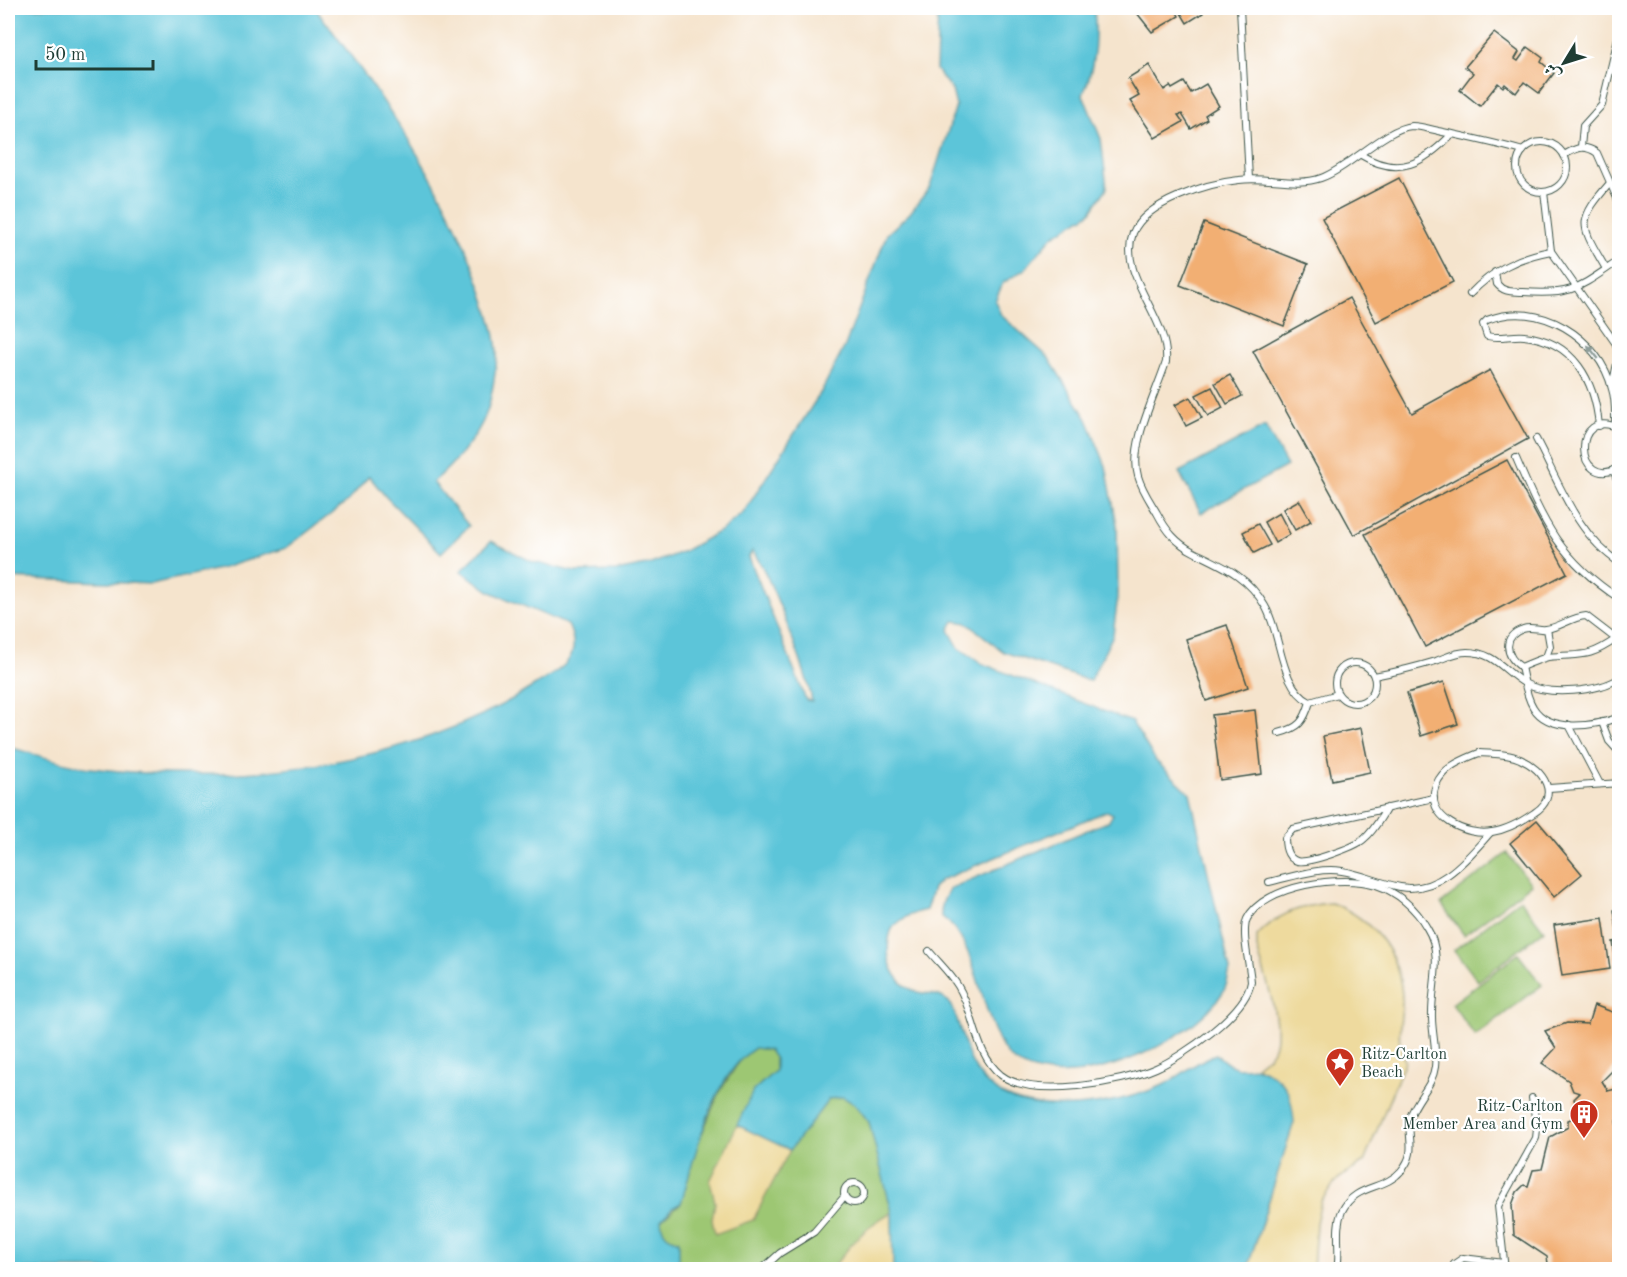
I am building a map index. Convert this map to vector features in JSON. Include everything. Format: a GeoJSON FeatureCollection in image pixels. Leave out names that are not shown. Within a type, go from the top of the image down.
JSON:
{"type":"FeatureCollection","features":[{"type":"Feature","properties":{"kind":"lane"},"geometry":{"type":"LineString","coordinates":[[1240,8],[1249,179]]}},
{"type":"Feature","properties":{"kind":"lane"},"geometry":{"type":"LineString","coordinates":[[1581,147],[1583,126],[1602,105],[1620,30]]}},
{"type":"Feature","properties":{"kind":"lane"},"geometry":{"type":"LineString","coordinates":[[1338,694],[1310,702],[1300,697],[1292,685],[1276,627],[1255,591],[1233,571],[1182,546],[1172,536],[1142,488],[1136,461],[1166,362],[1167,351],[1164,338],[1132,266],[1130,246],[1134,232],[1154,208],[1198,189],[1249,179],[1306,181],[1321,178],[1391,135],[1413,126],[1523,151]]}},
{"type":"Feature","properties":{"kind":"lane"},"geometry":{"type":"LineString","coordinates":[[1361,155],[1375,163],[1388,166],[1409,165],[1425,158],[1452,134]]}},
{"type":"Feature","properties":{"kind":"lane"},"geometry":{"type":"LineString","coordinates":[[1544,142],[1556,146],[1564,155],[1567,167],[1564,179],[1556,189],[1544,192],[1532,191],[1523,184],[1517,173],[1517,161],[1523,151],[1533,144],[1544,142]]}},
{"type":"Feature","properties":{"kind":"lane"},"geometry":{"type":"LineString","coordinates":[[1564,155],[1581,147],[1590,148],[1597,153],[1620,205]]}},
{"type":"Feature","properties":{"kind":"lane"},"geometry":{"type":"LineString","coordinates":[[1606,269],[1589,238],[1585,219],[1588,209],[1610,183]]}},
{"type":"Feature","properties":{"kind":"lane"},"geometry":{"type":"LineString","coordinates":[[1544,192],[1551,251],[1616,344],[1619,355],[1612,387]]}},
{"type":"Feature","properties":{"kind":"lane"},"geometry":{"type":"LineString","coordinates":[[1470,294],[1494,272],[1512,262],[1551,251]]}},
{"type":"Feature","properties":{"kind":"lane"},"geometry":{"type":"LineString","coordinates":[[1494,272],[1497,284],[1506,291],[1557,294],[1576,288],[1620,260]]}},
{"type":"Feature","properties":{"kind":"lane"},"geometry":{"type":"LineString","coordinates":[[1599,426],[1593,389],[1586,375],[1570,356],[1547,341],[1527,336],[1487,336],[1483,324],[1493,318],[1528,316],[1563,326],[1591,348],[1603,364],[1612,387],[1617,428],[1599,426],[1584,439],[1583,452],[1594,468],[1616,469],[1620,486]]}},
{"type":"Feature","properties":{"kind":"lane"},"geometry":{"type":"LineString","coordinates":[[1536,439],[1578,519],[1595,543],[1620,563]]}},
{"type":"Feature","properties":{"kind":"lane"},"geometry":{"type":"LineString","coordinates":[[1516,458],[1541,516],[1563,552],[1591,580],[1620,599]]}},
{"type":"Feature","properties":{"kind":"lane"},"geometry":{"type":"LineString","coordinates":[[1521,667],[1546,657],[1581,656],[1598,651],[1618,640],[1586,616],[1576,617],[1547,629],[1526,627],[1516,632],[1509,640],[1507,651],[1512,661],[1521,667],[1532,706],[1540,716],[1556,724],[1569,725],[1602,722],[1620,717]]}},
{"type":"Feature","properties":{"kind":"lane"},"geometry":{"type":"LineString","coordinates":[[1546,657],[1550,646],[1547,629]]}},
{"type":"Feature","properties":{"kind":"lane"},"geometry":{"type":"LineString","coordinates":[[1374,676],[1408,669],[1456,653],[1468,652],[1484,655],[1497,662],[1526,684],[1573,691],[1591,689],[1620,678]]}},
{"type":"Feature","properties":{"kind":"lane"},"geometry":{"type":"LineString","coordinates":[[1350,663],[1360,663],[1374,676],[1374,687],[1368,698],[1358,703],[1347,701],[1338,694],[1335,684],[1336,675],[1342,667],[1350,663]]}},
{"type":"Feature","properties":{"kind":"lane"},"geometry":{"type":"LineString","coordinates":[[1279,733],[1295,729],[1302,723],[1310,702]]}},
{"type":"Feature","properties":{"kind":"lane"},"geometry":{"type":"LineString","coordinates":[[1602,722],[1609,741],[1620,753]]}},
{"type":"Feature","properties":{"kind":"lane"},"geometry":{"type":"LineString","coordinates":[[1569,725],[1600,784]]}},
{"type":"Feature","properties":{"kind":"lane"},"geometry":{"type":"LineString","coordinates":[[1479,753],[1519,758],[1542,775],[1550,788],[1548,799],[1538,811],[1520,822],[1490,833],[1466,832],[1453,826],[1440,813],[1434,798],[1435,786],[1446,771],[1458,762],[1479,753]]}},
{"type":"Feature","properties":{"kind":"lane"},"geometry":{"type":"LineString","coordinates":[[1550,788],[1620,783]]}},
{"type":"Feature","properties":{"kind":"lane"},"geometry":{"type":"LineString","coordinates":[[1387,808],[1374,829],[1354,846],[1300,862],[1291,858],[1285,847],[1285,838],[1293,829],[1387,808],[1434,798]]}},
{"type":"Feature","properties":{"kind":"lane"},"geometry":{"type":"LineString","coordinates":[[1269,882],[1326,871],[1341,871],[1402,888],[1417,886],[1448,876],[1461,866],[1490,833]]}},
{"type":"Feature","properties":{"kind":"lane"},"geometry":{"type":"LineString","coordinates":[[1289,878],[1294,889]]}},
{"type":"Feature","properties":{"kind":"lane"},"geometry":{"type":"LineString","coordinates":[[929,951],[958,986],[980,1044],[993,1067],[1002,1076],[1013,1082],[1031,1086],[1103,1083],[1157,1068],[1238,1010],[1250,990],[1251,982],[1244,927],[1248,918],[1267,899],[1294,889],[1353,880],[1378,886],[1398,896],[1427,927],[1435,949],[1432,1019],[1436,1067],[1431,1082],[1411,1115],[1412,1148],[1401,1172],[1385,1183],[1359,1192],[1342,1212],[1339,1222],[1337,1269]]}},
{"type":"Feature","properties":{"kind":"lane"},"geometry":{"type":"LineString","coordinates":[[1398,896],[1402,888]]}},
{"type":"Feature","properties":{"kind":"lane"},"geometry":{"type":"LineString","coordinates":[[1452,1269],[1457,1261],[1463,1258],[1504,1266],[1498,1206],[1536,1138],[1537,1129],[1532,1098]]}},
{"type":"Feature","properties":{"kind":"lane"},"geometry":{"type":"LineString","coordinates":[[760,1269],[780,1253],[814,1232],[844,1197]]}},
{"type":"Feature","properties":{"kind":"green space"},"geometry":{"type":"Polygon","coordinates":[[[1507,853],[1531,884],[1464,935],[1441,904],[1507,853]]]}},
{"type":"Feature","properties":{"kind":"green space"},"geometry":{"type":"Polygon","coordinates":[[[1520,899],[1544,930],[1478,981],[1454,950],[1520,899]]]}},
{"type":"Feature","properties":{"kind":"green space"},"geometry":{"type":"Polygon","coordinates":[[[1518,954],[1542,985],[1475,1036],[1452,1004],[1518,954]]]}},
{"type":"Feature","properties":{"kind":"green space"},"geometry":{"type":"Polygon","coordinates":[[[755,1048],[769,1050],[775,1059],[775,1071],[753,1091],[790,1150],[829,1099],[843,1097],[856,1105],[869,1122],[892,1212],[893,1269],[679,1269],[679,1241],[666,1234],[661,1220],[681,1203],[697,1146],[719,1093],[742,1057],[755,1048]]]}},
{"type":"Feature","properties":{"kind":"sand","name":"Ritz-Carlton Beach"},"geometry":{"type":"Polygon","coordinates":[[[1331,903],[1361,919],[1383,942],[1392,957],[1401,989],[1400,1040],[1405,1061],[1364,1162],[1338,1179],[1321,1201],[1316,1223],[1313,1269],[1247,1270],[1294,1122],[1279,1080],[1256,1066],[1273,1050],[1276,1040],[1275,1014],[1257,948],[1257,936],[1281,916],[1310,906],[1331,903]]]}},
{"type":"Feature","properties":{"kind":"sand"},"geometry":{"type":"Polygon","coordinates":[[[737,1125],[790,1150],[753,1220],[715,1234],[712,1220],[715,1202],[710,1181],[737,1125]]]}},
{"type":"Feature","properties":{"kind":"sand"},"geometry":{"type":"Polygon","coordinates":[[[892,1212],[893,1269],[831,1270],[858,1237],[882,1217],[892,1212]]]}},
{"type":"Feature","properties":{"kind":"water"},"geometry":{"type":"Polygon","coordinates":[[[8,8],[315,8],[387,106],[429,175],[465,247],[480,285],[493,329],[497,356],[486,414],[477,432],[463,451],[433,482],[469,526],[441,553],[386,497],[369,476],[348,501],[286,548],[223,568],[151,584],[8,578],[8,8]]]}},
{"type":"Feature","properties":{"kind":"water"},"geometry":{"type":"Polygon","coordinates":[[[938,8],[1094,8],[1094,52],[1083,95],[1101,139],[1107,188],[1090,213],[1053,236],[1025,269],[1003,283],[995,301],[1001,315],[1048,357],[1087,419],[1106,466],[1117,525],[1118,595],[1113,635],[1090,681],[1004,652],[967,623],[954,621],[949,630],[959,648],[983,664],[1132,722],[1156,761],[1190,793],[1230,970],[1224,990],[1207,1011],[1185,1030],[1127,1061],[1095,1070],[1064,1074],[1036,1071],[1013,1060],[1007,1054],[990,1019],[961,939],[941,916],[943,901],[951,888],[1109,821],[1113,814],[1107,811],[941,880],[933,888],[926,910],[909,915],[892,929],[889,958],[896,975],[909,989],[939,996],[947,1001],[955,1015],[977,1071],[1000,1093],[1021,1101],[1044,1106],[1069,1106],[1119,1099],[1161,1086],[1216,1054],[1232,1066],[1256,1067],[1282,1082],[1292,1104],[1294,1122],[1247,1269],[893,1269],[892,1212],[869,1122],[856,1105],[843,1097],[829,1099],[790,1150],[737,1125],[753,1091],[775,1071],[775,1059],[769,1050],[755,1048],[740,1060],[716,1097],[699,1140],[681,1203],[672,1208],[661,1220],[666,1234],[679,1241],[679,1269],[8,1269],[8,747],[91,768],[147,773],[204,774],[262,771],[320,764],[377,752],[432,736],[485,714],[560,669],[567,662],[573,647],[568,625],[491,592],[461,571],[491,541],[533,562],[575,572],[616,571],[651,564],[684,551],[722,530],[744,512],[821,392],[845,346],[887,234],[910,213],[930,187],[956,106],[952,90],[936,70],[938,8]],[[752,551],[749,557],[806,700],[812,701],[786,623],[759,561],[752,551]]]}},
{"type":"Feature","properties":{"kind":"water"},"geometry":{"type":"Polygon","coordinates":[[[1265,426],[1287,466],[1201,513],[1179,472],[1265,426]]]}},
{"type":"Feature","properties":{"kind":"building"},"geometry":{"type":"Polygon","coordinates":[[[1133,8],[1178,8],[1175,9],[1179,16],[1152,32],[1133,8]]]}},
{"type":"Feature","properties":{"kind":"building"},"geometry":{"type":"Polygon","coordinates":[[[1178,8],[1200,8],[1203,13],[1187,23],[1178,8]]]}},
{"type":"Feature","properties":{"kind":"building"},"geometry":{"type":"Polygon","coordinates":[[[1494,33],[1519,52],[1515,59],[1518,61],[1528,47],[1543,58],[1541,62],[1554,73],[1539,93],[1524,82],[1516,93],[1505,84],[1503,87],[1498,83],[1480,106],[1460,90],[1473,73],[1465,67],[1494,33]]]}},
{"type":"Feature","properties":{"kind":"building"},"geometry":{"type":"Polygon","coordinates":[[[1149,65],[1164,90],[1170,86],[1172,89],[1184,82],[1191,93],[1206,84],[1219,106],[1205,115],[1207,119],[1191,129],[1182,114],[1178,115],[1183,122],[1155,138],[1130,101],[1139,96],[1128,78],[1149,65]]]}},
{"type":"Feature","properties":{"kind":"building"},"geometry":{"type":"Polygon","coordinates":[[[1399,178],[1453,282],[1376,322],[1322,218],[1399,178]]]}},
{"type":"Feature","properties":{"kind":"building"},"geometry":{"type":"Polygon","coordinates":[[[1204,223],[1308,264],[1284,326],[1180,285],[1204,223]]]}},
{"type":"Feature","properties":{"kind":"building"},"geometry":{"type":"Polygon","coordinates":[[[1349,298],[1412,413],[1490,370],[1528,439],[1354,535],[1253,351],[1349,298]]]}},
{"type":"Feature","properties":{"kind":"building"},"geometry":{"type":"Polygon","coordinates":[[[1230,375],[1242,396],[1227,404],[1215,383],[1230,375]]]}},
{"type":"Feature","properties":{"kind":"building"},"geometry":{"type":"Polygon","coordinates":[[[1212,387],[1223,408],[1208,416],[1196,395],[1212,387]]]}},
{"type":"Feature","properties":{"kind":"building"},"geometry":{"type":"Polygon","coordinates":[[[1190,397],[1202,418],[1186,426],[1175,405],[1190,397]]]}},
{"type":"Feature","properties":{"kind":"building"},"geometry":{"type":"Polygon","coordinates":[[[1507,460],[1567,573],[1425,647],[1365,534],[1507,460]]]}},
{"type":"Feature","properties":{"kind":"building"},"geometry":{"type":"Polygon","coordinates":[[[1299,500],[1311,521],[1295,530],[1283,509],[1299,500]]]}},
{"type":"Feature","properties":{"kind":"building"},"geometry":{"type":"Polygon","coordinates":[[[1279,513],[1290,534],[1275,543],[1264,522],[1279,513]]]}},
{"type":"Feature","properties":{"kind":"building"},"geometry":{"type":"Polygon","coordinates":[[[1258,524],[1270,545],[1254,553],[1243,532],[1258,524]]]}},
{"type":"Feature","properties":{"kind":"building"},"geometry":{"type":"Polygon","coordinates":[[[1227,625],[1248,687],[1206,701],[1186,639],[1227,625]]]}},
{"type":"Feature","properties":{"kind":"building"},"geometry":{"type":"Polygon","coordinates":[[[1444,682],[1458,724],[1421,736],[1407,693],[1444,682]]]}},
{"type":"Feature","properties":{"kind":"building"},"geometry":{"type":"Polygon","coordinates":[[[1255,710],[1262,774],[1220,780],[1212,715],[1255,710]]]}},
{"type":"Feature","properties":{"kind":"building"},"geometry":{"type":"Polygon","coordinates":[[[1361,728],[1370,772],[1332,780],[1323,736],[1361,728]]]}},
{"type":"Feature","properties":{"kind":"building"},"geometry":{"type":"Polygon","coordinates":[[[1537,820],[1582,874],[1554,897],[1510,843],[1537,820]]]}},
{"type":"Feature","properties":{"kind":"building"},"geometry":{"type":"Polygon","coordinates":[[[1620,909],[1620,936],[1618,936],[1614,910],[1620,909]]]}},
{"type":"Feature","properties":{"kind":"building"},"geometry":{"type":"Polygon","coordinates":[[[1603,918],[1610,969],[1562,976],[1554,925],[1603,918]]]}},
{"type":"Feature","properties":{"kind":"building"},"geometry":{"type":"Polygon","coordinates":[[[1620,941],[1620,976],[1618,976],[1613,942],[1620,941]]]}},
{"type":"Feature","properties":{"kind":"building","name":"Ritz-Carlton Member Area and Gym"},"geometry":{"type":"Polygon","coordinates":[[[1594,1005],[1620,1015],[1620,1063],[1602,1081],[1608,1091],[1620,1088],[1620,1121],[1616,1121],[1620,1146],[1620,1270],[1549,1270],[1547,1257],[1514,1235],[1512,1205],[1517,1192],[1524,1185],[1528,1186],[1533,1170],[1542,1169],[1550,1137],[1568,1127],[1568,1120],[1579,1116],[1574,1099],[1580,1093],[1573,1091],[1569,1081],[1542,1063],[1556,1048],[1545,1031],[1567,1023],[1588,1024],[1594,1005]]]}},
{"type":"Feature","properties":{"kind":"place","name":"Ritz-Carlton Beach"},"geometry":{"type":"Point","coordinates":[1340,1088]}},
{"type":"Feature","properties":{"kind":"place","name":"Ritz-Carlton Member Area and Gym"},"geometry":{"type":"Point","coordinates":[1584,1140]}}]}
